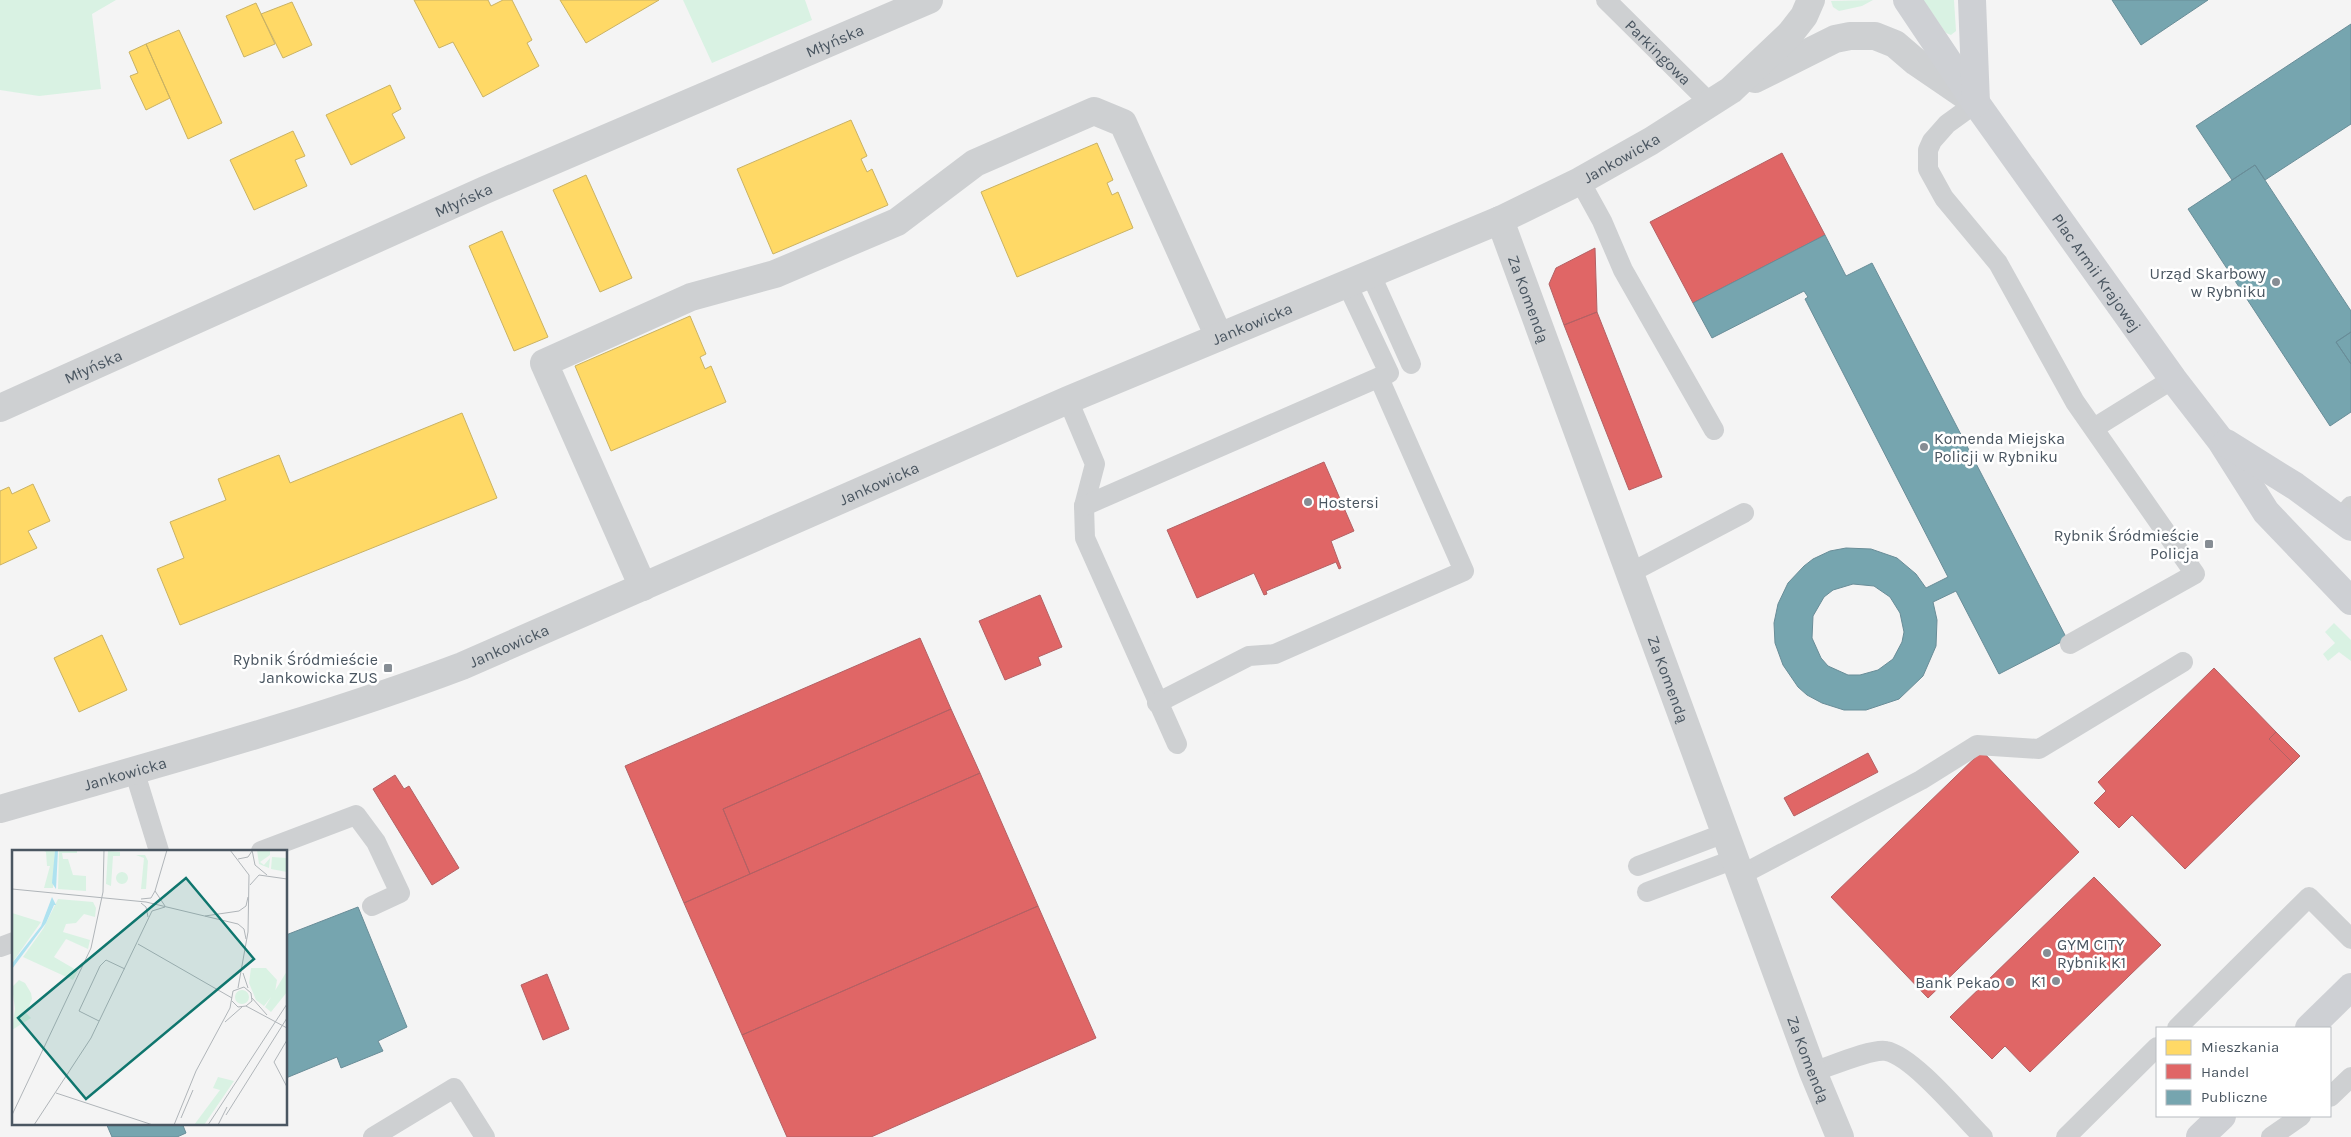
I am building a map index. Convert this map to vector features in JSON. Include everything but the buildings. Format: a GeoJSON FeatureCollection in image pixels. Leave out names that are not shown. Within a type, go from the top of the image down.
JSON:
{"type":"FeatureCollection","features":[{"type":"Feature","properties":{"kind":"street","name":"Młyńska"},"geometry":{"type":"LineString","coordinates":[[0,408],[494,186],[929,0]]}},
{"type":"Feature","properties":{"kind":"street"},"geometry":{"type":"LineString","coordinates":[[1721,97],[1790,34],[1804,16],[1811,0]]}},
{"type":"Feature","properties":{"kind":"street","name":"Plac Armii Krajowej"},"geometry":{"type":"LineString","coordinates":[[1908,0],[1976,103],[2173,378],[2221,441],[2266,512],[2350,599]]}},
{"type":"Feature","properties":{"kind":"street"},"geometry":{"type":"LineString","coordinates":[[1972,0],[1976,103]]}},
{"type":"Feature","properties":{"kind":"street"},"geometry":{"type":"LineString","coordinates":[[1721,97],[1835,40],[1850,36],[1870,36],[1895,44],[1916,62],[1976,103]]}},
{"type":"Feature","properties":{"kind":"street","name":"Jankowicka"},"geometry":{"type":"LineString","coordinates":[[0,809],[290,724],[414,684],[462,666],[1068,400],[1500,220],[1580,181],[1651,141],[1721,97]]}},
{"type":"Feature","properties":{"kind":"street"},"geometry":{"type":"LineString","coordinates":[[644,587],[544,363],[691,297],[775,274],[897,222],[975,163],[1034,137],[1094,112],[1123,123],[1219,337]]}},
{"type":"Feature","properties":{"kind":"street","name":"Za Komendą"},"geometry":{"type":"LineString","coordinates":[[1500,220],[1813,1072],[1840,1137]]}},
{"type":"Feature","properties":{"kind":"street","name":"Plac Armii Krajowej"},"geometry":{"type":"LineString","coordinates":[[2221,441],[2347,517]]}},
{"type":"Feature","properties":{"kind":"street"},"geometry":{"type":"LineString","coordinates":[[2310,1027],[2351,986]]}},
{"type":"Feature","properties":{"kind":"street"},"geometry":{"type":"LineString","coordinates":[[2200,1137],[2221,1117]]}},
{"type":"Feature","properties":{"kind":"lane","name":"Parkingowa"},"geometry":{"type":"LineString","coordinates":[[1606,0],[1721,97]]}},
{"type":"Feature","properties":{"kind":"lane"},"geometry":{"type":"LineString","coordinates":[[1976,103],[1947,124],[1932,141],[1928,150],[1928,169],[1944,198],[1998,263],[2075,402],[2195,574],[2070,644]]}},
{"type":"Feature","properties":{"kind":"lane"},"geometry":{"type":"LineString","coordinates":[[1580,181],[1602,222],[1623,270],[1714,430]]}},
{"type":"Feature","properties":{"kind":"lane"},"geometry":{"type":"LineString","coordinates":[[1359,280],[1411,364]]}},
{"type":"Feature","properties":{"kind":"lane"},"geometry":{"type":"LineString","coordinates":[[1157,703],[1249,656],[1275,654],[1464,571],[1384,375],[1359,280]]}},
{"type":"Feature","properties":{"kind":"lane"},"geometry":{"type":"LineString","coordinates":[[1084,506],[1384,375]]}},
{"type":"Feature","properties":{"kind":"lane"},"geometry":{"type":"LineString","coordinates":[[2094,428],[2173,378]]}},
{"type":"Feature","properties":{"kind":"lane"},"geometry":{"type":"LineString","coordinates":[[1068,400],[1095,464],[1084,506],[1085,538],[1157,703],[1177,744]]}},
{"type":"Feature","properties":{"kind":"lane"},"geometry":{"type":"LineString","coordinates":[[1630,573],[1744,513]]}},
{"type":"Feature","properties":{"kind":"lane"},"geometry":{"type":"LineString","coordinates":[[1647,892],[1738,867],[1921,780],[1977,745],[2039,749],[2183,662]]}},
{"type":"Feature","properties":{"kind":"lane"},"geometry":{"type":"LineString","coordinates":[[134,770],[159,850]]}},
{"type":"Feature","properties":{"kind":"lane"},"geometry":{"type":"LineString","coordinates":[[264,850],[356,814],[376,842],[400,893],[372,906]]}},
{"type":"Feature","properties":{"kind":"lane"},"geometry":{"type":"LineString","coordinates":[[1638,866],[1725,833]]}},
{"type":"Feature","properties":{"kind":"lane"},"geometry":{"type":"LineString","coordinates":[[2177,1027],[2309,897],[2351,939]]}},
{"type":"Feature","properties":{"kind":"lane"},"geometry":{"type":"LineString","coordinates":[[2066,1137],[2156,1048]]}},
{"type":"Feature","properties":{"kind":"lane"},"geometry":{"type":"LineString","coordinates":[[1813,1072],[1874,1051],[1886,1051],[1904,1058],[1919,1071],[1983,1137]]}},
{"type":"Feature","properties":{"kind":"lane"},"geometry":{"type":"LineString","coordinates":[[2331,1096],[2351,1077]]}},
{"type":"Feature","properties":{"kind":"lane"},"geometry":{"type":"LineString","coordinates":[[373,1137],[454,1088],[485,1137]]}},
{"type":"Feature","properties":{"kind":"lane"},"geometry":{"type":"LineString","coordinates":[[2271,1137],[2300,1117]]}},
{"type":"Feature","properties":{"kind":"green space"},"geometry":{"type":"Polygon","coordinates":[[[0,0],[116,0],[92,14],[101,89],[39,96],[0,90],[0,0]]]}},
{"type":"Feature","properties":{"kind":"green space"},"geometry":{"type":"Polygon","coordinates":[[[683,0],[805,0],[812,20],[712,63],[683,0]]]}},
{"type":"Feature","properties":{"kind":"green space"},"geometry":{"type":"Polygon","coordinates":[[[1873,0],[1862,6],[1839,11],[1833,7],[1831,1],[1873,0]]]}},
{"type":"Feature","properties":{"kind":"green space"},"geometry":{"type":"Polygon","coordinates":[[[1923,0],[1954,0],[1956,31],[1951,35],[1946,33],[1923,0]]]}},
{"type":"Feature","properties":{"kind":"green space"},"geometry":{"type":"Polygon","coordinates":[[[2334,623],[2351,640],[2351,661],[2339,652],[2328,661],[2323,654],[2335,643],[2325,632],[2334,623]]]}},
{"type":"Feature","properties":{"kind":"place","name":"Urząd Skarbowy w Rybniku"},"geometry":{"type":"Point","coordinates":[2276,282]}},
{"type":"Feature","properties":{"kind":"place","name":"Komenda Miejska Policji w Rybniku"},"geometry":{"type":"Point","coordinates":[1924,447]}},
{"type":"Feature","properties":{"kind":"place","name":"Hostersi"},"geometry":{"type":"Point","coordinates":[1308,502]}},
{"type":"Feature","properties":{"kind":"place","name":"Rybnik Śródmieście Policja"},"geometry":{"type":"Point","coordinates":[2209,544]}},
{"type":"Feature","properties":{"kind":"place","name":"Rybnik Śródmieście Jankowicka ZUS"},"geometry":{"type":"Point","coordinates":[388,668]}},
{"type":"Feature","properties":{"kind":"place","name":"GYM CITY Rybnik K1"},"geometry":{"type":"Point","coordinates":[2047,953]}},
{"type":"Feature","properties":{"kind":"place","name":"K1"},"geometry":{"type":"Point","coordinates":[2056,981]}},
{"type":"Feature","properties":{"kind":"place","name":"Bank Pekao"},"geometry":{"type":"Point","coordinates":[2010,982]}}]}
